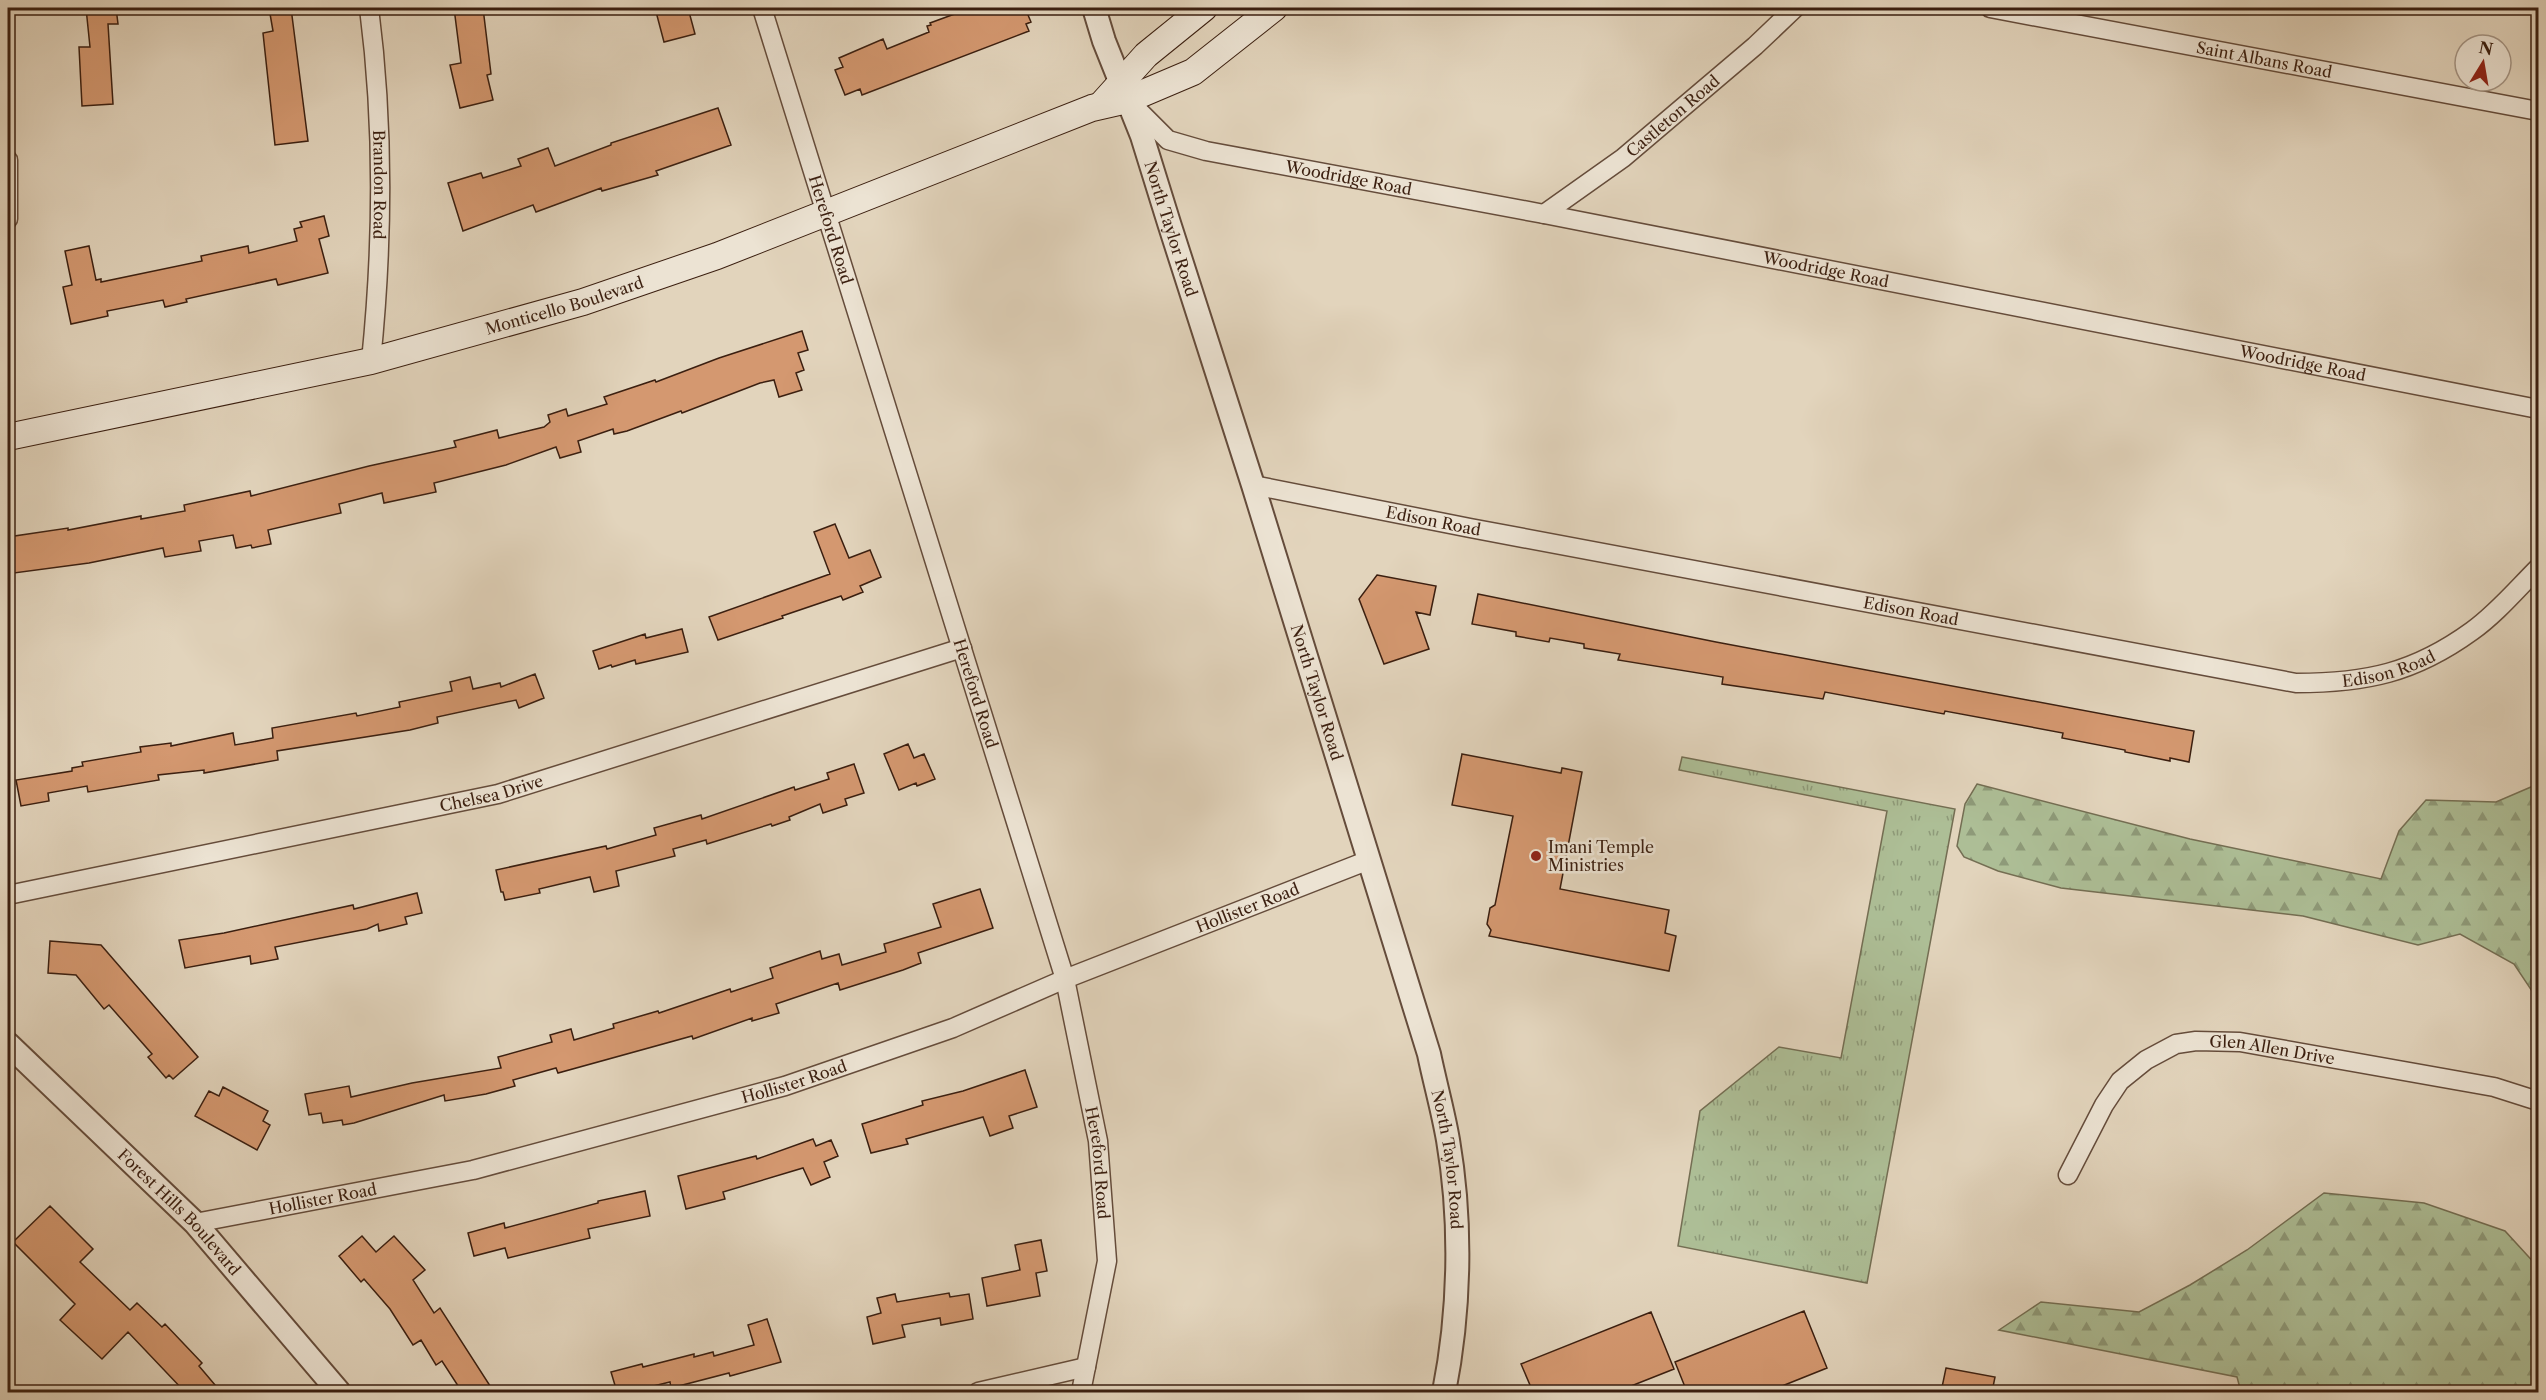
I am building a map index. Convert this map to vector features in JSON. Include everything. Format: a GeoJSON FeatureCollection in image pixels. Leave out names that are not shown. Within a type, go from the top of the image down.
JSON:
{"type":"FeatureCollection","features":[{"type":"Feature","properties":{"kind":"main road"},"geometry":{"type":"LineString","coordinates":[[1124,91],[1160,43],[1204,8]]}},
{"type":"Feature","properties":{"kind":"main road","name":"Monticello Boulevard"},"geometry":{"type":"LineString","coordinates":[[8,437],[371,361],[584,302],[717,256],[826,211],[1101,105],[1124,91],[1193,72],[1274,8]]}},
{"type":"Feature","properties":{"kind":"street","name":"Brandon Road"},"geometry":{"type":"LineString","coordinates":[[369,8],[377,101],[380,189],[377,304],[371,361]]}},
{"type":"Feature","properties":{"kind":"street","name":"Hereford Road"},"geometry":{"type":"LineString","coordinates":[[762,8],[1065,979],[1098,1141],[1107,1261],[1081,1392]]}},
{"type":"Feature","properties":{"kind":"street","name":"North Taylor Road"},"geometry":{"type":"LineString","coordinates":[[1094,8],[1142,136],[1253,485],[1429,1054],[1448,1140],[1455,1199],[1457,1245],[1454,1312],[1444,1392]]}},
{"type":"Feature","properties":{"kind":"street","name":"Castleton Road"},"geometry":{"type":"LineString","coordinates":[[1544,214],[1623,158],[1755,46],[1795,8]]}},
{"type":"Feature","properties":{"kind":"street","name":"Saint Albans Road"},"geometry":{"type":"LineString","coordinates":[[1990,8],[2538,111]]}},
{"type":"Feature","properties":{"kind":"street","name":"Woodridge Road"},"geometry":{"type":"LineString","coordinates":[[1124,91],[1168,140],[1206,151],[1544,214],[2538,409]]}},
{"type":"Feature","properties":{"kind":"street"},"geometry":{"type":"LineString","coordinates":[[8,160],[8,219]]}},
{"type":"Feature","properties":{"kind":"street","name":"Edison Road"},"geometry":{"type":"LineString","coordinates":[[1253,485],[2296,683],[2340,683],[2379,677],[2423,660],[2473,631],[2538,568]]}},
{"type":"Feature","properties":{"kind":"street","name":"Chelsea Drive"},"geometry":{"type":"LineString","coordinates":[[8,895],[498,794],[962,648]]}},
{"type":"Feature","properties":{"kind":"street","name":"Hollister Road"},"geometry":{"type":"LineString","coordinates":[[195,1223],[473,1170],[785,1086],[953,1028],[1065,979],[1369,860]]}},
{"type":"Feature","properties":{"kind":"street","name":"Glen Allen Drive"},"geometry":{"type":"LineString","coordinates":[[2068,1175],[2104,1105],[2120,1081],[2146,1059],[2176,1044],[2196,1041],[2240,1042],[2494,1087],[2538,1101]]}},
{"type":"Feature","properties":{"kind":"street","name":"Forest Hills Boulevard"},"geometry":{"type":"LineString","coordinates":[[8,1044],[195,1223],[339,1392]]}},
{"type":"Feature","properties":{"kind":"street"},"geometry":{"type":"LineString","coordinates":[[978,1392],[1086,1367]]}},
{"type":"Feature","properties":{"kind":"green space"},"geometry":{"type":"Polygon","coordinates":[[[1682,757],[1955,809],[1867,1283],[1678,1246],[1700,1111],[1779,1047],[1841,1058],[1887,811],[1679,770],[1682,757]]]}},
{"type":"Feature","properties":{"kind":"green space"},"geometry":{"type":"Polygon","coordinates":[[[1977,784],[2190,839],[2381,879],[2399,831],[2426,800],[2496,802],[2538,784],[2538,1000],[2514,964],[2460,934],[2418,945],[2303,916],[2061,888],[1998,871],[1964,857],[1957,846],[1965,804],[1977,784]]]}},
{"type":"Feature","properties":{"kind":"green space"},"geometry":{"type":"Polygon","coordinates":[[[2324,1193],[2424,1203],[2505,1231],[2538,1267],[2538,1392],[2241,1392],[2237,1377],[1999,1330],[2041,1302],[2139,1312],[2190,1285],[2247,1250],[2324,1193]]]}},
{"type":"Feature","properties":{"kind":"building"},"geometry":{"type":"Polygon","coordinates":[[[86,8],[116,8],[118,24],[108,24],[113,104],[82,106],[79,47],[90,47],[86,8]]]}},
{"type":"Feature","properties":{"kind":"building"},"geometry":{"type":"Polygon","coordinates":[[[269,8],[291,8],[308,141],[275,145],[263,33],[273,31],[269,8]]]}},
{"type":"Feature","properties":{"kind":"building"},"geometry":{"type":"Polygon","coordinates":[[[454,8],[483,8],[491,74],[487,75],[493,100],[460,108],[450,65],[461,63],[454,8]]]}},
{"type":"Feature","properties":{"kind":"building"},"geometry":{"type":"Polygon","coordinates":[[[655,8],[688,8],[695,34],[664,42],[655,8]]]}},
{"type":"Feature","properties":{"kind":"building"},"geometry":{"type":"Polygon","coordinates":[[[971,8],[1025,8],[1031,22],[1026,24],[1029,31],[862,95],[860,89],[845,95],[835,70],[843,67],[839,58],[883,39],[887,49],[929,32],[927,26],[931,25],[930,23],[971,8]]]}},
{"type":"Feature","properties":{"kind":"building"},"geometry":{"type":"Polygon","coordinates":[[[718,108],[731,145],[656,171],[658,175],[602,191],[601,188],[536,212],[533,205],[463,231],[448,183],[481,173],[483,178],[521,166],[518,159],[548,148],[555,166],[611,145],[611,143],[718,108]]]}},
{"type":"Feature","properties":{"kind":"building"},"geometry":{"type":"Polygon","coordinates":[[[324,216],[329,236],[319,239],[328,273],[278,285],[276,279],[186,299],[187,302],[165,307],[163,300],[107,311],[108,316],[71,324],[63,287],[72,285],[65,251],[89,246],[96,280],[101,279],[101,282],[202,261],[201,256],[248,246],[249,253],[297,241],[294,229],[302,227],[300,222],[324,216]]]}},
{"type":"Feature","properties":{"kind":"building"},"geometry":{"type":"Polygon","coordinates":[[[802,331],[808,350],[798,353],[804,370],[796,373],[802,390],[779,397],[774,380],[760,383],[627,431],[614,434],[613,429],[578,441],[581,452],[560,458],[556,447],[506,465],[434,483],[436,492],[384,503],[382,493],[339,504],[341,513],[268,530],[271,544],[252,548],[251,545],[236,548],[233,535],[199,541],[201,551],[165,557],[163,548],[89,563],[14,573],[8,537],[185,511],[184,505],[250,491],[251,496],[456,447],[454,441],[497,430],[499,438],[544,427],[550,422],[548,415],[566,409],[568,416],[607,404],[604,397],[655,380],[656,382],[719,358],[802,331]]]}},
{"type":"Feature","properties":{"kind":"building"},"geometry":{"type":"Polygon","coordinates":[[[835,524],[849,558],[870,550],[881,577],[860,586],[863,592],[843,600],[841,596],[718,640],[709,617],[830,574],[814,532],[835,524]]]}},
{"type":"Feature","properties":{"kind":"building"},"geometry":{"type":"Polygon","coordinates":[[[1377,575],[1436,586],[1430,615],[1416,612],[1429,649],[1384,664],[1359,599],[1377,575]]]}},
{"type":"Feature","properties":{"kind":"building"},"geometry":{"type":"Polygon","coordinates":[[[1478,594],[1716,642],[2194,731],[2189,762],[2170,758],[2170,761],[2125,752],[2125,750],[2062,738],[2063,733],[1945,711],[1944,714],[1825,692],[1823,699],[1722,684],[1723,677],[1618,660],[1620,654],[1584,648],[1584,644],[1550,638],[1549,642],[1516,636],[1516,632],[1472,624],[1478,594]]]}},
{"type":"Feature","properties":{"kind":"building"},"geometry":{"type":"Polygon","coordinates":[[[682,629],[688,652],[636,664],[635,660],[599,669],[593,651],[645,634],[646,638],[682,629]]]}},
{"type":"Feature","properties":{"kind":"building"},"geometry":{"type":"Polygon","coordinates":[[[535,674],[544,698],[519,708],[516,700],[437,717],[438,723],[410,730],[277,751],[278,760],[204,773],[204,770],[158,775],[159,780],[88,792],[87,786],[48,793],[49,801],[21,806],[16,780],[72,771],[72,768],[83,766],[82,762],[141,752],[140,747],[171,743],[171,746],[233,733],[235,745],[252,742],[273,738],[272,728],[356,713],[357,716],[400,707],[399,702],[452,691],[450,682],[470,677],[473,689],[500,683],[501,687],[535,674]]]}},
{"type":"Feature","properties":{"kind":"building"},"geometry":{"type":"Polygon","coordinates":[[[908,744],[914,758],[924,754],[935,779],[899,790],[884,754],[908,744]]]}},
{"type":"Feature","properties":{"kind":"building","name":"Imani Temple Ministries"},"geometry":{"type":"Polygon","coordinates":[[[1462,754],[1561,773],[1562,768],[1582,772],[1560,889],[1669,910],[1665,933],[1676,936],[1669,971],[1489,936],[1491,930],[1487,924],[1490,908],[1495,905],[1513,816],[1452,805],[1462,754]]]}},
{"type":"Feature","properties":{"kind":"building"},"geometry":{"type":"Polygon","coordinates":[[[854,764],[864,793],[845,799],[847,805],[823,813],[820,804],[789,817],[790,820],[772,826],[771,824],[707,844],[706,840],[673,849],[675,856],[616,871],[619,886],[594,892],[590,877],[539,889],[540,893],[505,900],[501,892],[496,870],[606,846],[607,849],[656,835],[654,828],[701,815],[702,819],[794,787],[795,790],[829,779],[827,773],[854,764]]]}},
{"type":"Feature","properties":{"kind":"building"},"geometry":{"type":"Polygon","coordinates":[[[980,889],[993,928],[918,953],[921,963],[903,970],[840,990],[838,983],[776,1004],[779,1013],[752,1021],[752,1018],[693,1039],[692,1036],[558,1073],[556,1068],[513,1080],[515,1086],[486,1094],[445,1101],[444,1095],[354,1123],[343,1125],[342,1120],[323,1123],[321,1113],[309,1115],[305,1094],[349,1086],[351,1097],[412,1083],[501,1068],[498,1057],[552,1042],[550,1035],[571,1029],[574,1040],[614,1028],[613,1024],[658,1011],[659,1013],[730,989],[731,992],[773,978],[770,968],[820,951],[822,959],[839,954],[842,965],[886,952],[884,944],[941,927],[933,904],[980,889]]]}},
{"type":"Feature","properties":{"kind":"building"},"geometry":{"type":"Polygon","coordinates":[[[417,893],[422,913],[405,917],[407,924],[379,931],[378,924],[367,929],[275,947],[278,959],[251,964],[250,956],[185,968],[179,940],[224,933],[353,905],[354,909],[417,893]]]}},
{"type":"Feature","properties":{"kind":"building"},"geometry":{"type":"Polygon","coordinates":[[[50,941],[101,945],[198,1057],[173,1079],[169,1075],[166,1078],[148,1057],[152,1054],[109,1005],[104,1009],[76,975],[48,973],[50,941]]]}},
{"type":"Feature","properties":{"kind":"building"},"geometry":{"type":"Polygon","coordinates":[[[1025,1070],[1037,1107],[1009,1116],[1013,1128],[990,1136],[983,1117],[906,1139],[908,1144],[871,1153],[862,1124],[923,1105],[922,1101],[963,1091],[1025,1070]]]}},
{"type":"Feature","properties":{"kind":"building"},"geometry":{"type":"Polygon","coordinates":[[[223,1087],[268,1111],[263,1121],[270,1125],[257,1150],[195,1116],[209,1091],[219,1096],[223,1087]]]}},
{"type":"Feature","properties":{"kind":"building"},"geometry":{"type":"Polygon","coordinates":[[[813,1139],[816,1146],[831,1140],[838,1156],[824,1162],[830,1177],[811,1185],[803,1168],[723,1192],[725,1199],[686,1209],[678,1176],[756,1156],[757,1159],[813,1139]]]}},
{"type":"Feature","properties":{"kind":"building"},"geometry":{"type":"Polygon","coordinates":[[[645,1191],[650,1216],[588,1229],[590,1238],[508,1258],[505,1248],[474,1256],[468,1233],[504,1223],[505,1228],[598,1203],[598,1201],[645,1191]]]}},
{"type":"Feature","properties":{"kind":"building"},"geometry":{"type":"Polygon","coordinates":[[[50,1206],[93,1249],[80,1262],[130,1310],[137,1303],[162,1327],[165,1324],[202,1363],[199,1366],[221,1392],[185,1392],[128,1332],[102,1359],[60,1320],[75,1304],[13,1242],[50,1206]]]}},
{"type":"Feature","properties":{"kind":"building"},"geometry":{"type":"Polygon","coordinates":[[[362,1236],[376,1252],[394,1236],[425,1270],[413,1280],[434,1313],[440,1308],[494,1392],[462,1392],[442,1361],[436,1365],[421,1340],[413,1345],[390,1309],[364,1279],[361,1282],[339,1256],[362,1236]]]}},
{"type":"Feature","properties":{"kind":"building"},"geometry":{"type":"Polygon","coordinates":[[[1041,1240],[1047,1271],[1036,1273],[1040,1296],[987,1306],[982,1278],[1020,1270],[1015,1245],[1041,1240]]]}},
{"type":"Feature","properties":{"kind":"building"},"geometry":{"type":"Polygon","coordinates":[[[949,1293],[950,1297],[969,1294],[973,1319],[941,1325],[940,1318],[902,1325],[905,1337],[873,1344],[867,1317],[881,1313],[877,1298],[895,1294],[897,1302],[949,1293]]]}},
{"type":"Feature","properties":{"kind":"building"},"geometry":{"type":"Polygon","coordinates":[[[1804,1311],[1827,1368],[1767,1392],[1687,1392],[1675,1362],[1804,1311]]]}},
{"type":"Feature","properties":{"kind":"building"},"geometry":{"type":"Polygon","coordinates":[[[1651,1312],[1674,1369],[1616,1392],[1533,1392],[1521,1364],[1651,1312]]]}},
{"type":"Feature","properties":{"kind":"building"},"geometry":{"type":"Polygon","coordinates":[[[767,1319],[781,1362],[730,1376],[729,1373],[671,1388],[670,1382],[629,1392],[617,1392],[611,1372],[642,1364],[643,1367],[694,1354],[694,1357],[713,1352],[714,1356],[754,1345],[748,1325],[767,1319]]]}},
{"type":"Feature","properties":{"kind":"building"},"geometry":{"type":"Polygon","coordinates":[[[1946,1368],[1995,1377],[1992,1392],[1941,1392],[1946,1368]]]}},
{"type":"Feature","properties":{"kind":"place","name":"Imani Temple Ministries"},"geometry":{"type":"Point","coordinates":[1536,856]}}]}
